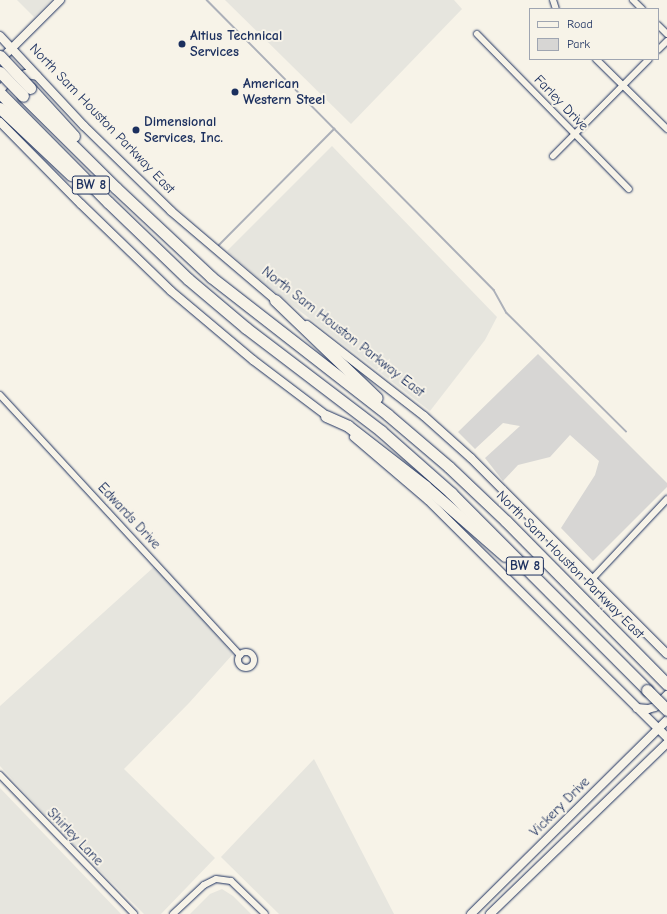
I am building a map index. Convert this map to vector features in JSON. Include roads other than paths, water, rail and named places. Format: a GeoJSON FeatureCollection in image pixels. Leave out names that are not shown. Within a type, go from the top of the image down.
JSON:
{"type":"FeatureCollection","features":[{"type":"Feature","properties":{"kind":"highway"},"geometry":{"type":"LineString","coordinates":[[0,56],[27,92]]}},
{"type":"Feature","properties":{"kind":"highway","name":"North Sam Houston Parkway East"},"geometry":{"type":"LineString","coordinates":[[0,72],[27,92],[155,226],[231,294],[366,397],[432,451],[506,521],[664,681]]}},
{"type":"Feature","properties":{"kind":"highway","name":"BW 8"},"geometry":{"type":"LineString","coordinates":[[0,93],[5,112],[170,263],[246,328],[399,447],[468,510],[667,710]]}},
{"type":"Feature","properties":{"kind":"highway"},"geometry":{"type":"LineString","coordinates":[[275,300],[432,451]]}},
{"type":"Feature","properties":{"kind":"highway"},"geometry":{"type":"LineString","coordinates":[[326,416],[348,426],[425,486],[568,610]]}},
{"type":"Feature","properties":{"kind":"main road"},"geometry":{"type":"LineString","coordinates":[[0,60],[60,0]]}},
{"type":"Feature","properties":{"kind":"main road","name":"North Sam Houston Parkway East"},"geometry":{"type":"LineString","coordinates":[[0,36],[84,126],[171,210],[275,300],[424,416],[504,490],[667,654]]}},
{"type":"Feature","properties":{"kind":"main road"},"geometry":{"type":"LineString","coordinates":[[0,90],[9,80],[19,76],[26,74],[37,76]]}},
{"type":"Feature","properties":{"kind":"main road"},"geometry":{"type":"LineString","coordinates":[[5,112],[81,204],[171,291],[253,360],[326,416],[428,500],[667,737]]}},
{"type":"Feature","properties":{"kind":"main road"},"geometry":{"type":"LineString","coordinates":[[637,708],[648,709],[655,707],[667,695]]}},
{"type":"Feature","properties":{"kind":"main road","name":"Vickery Drive"},"geometry":{"type":"LineString","coordinates":[[471,914],[667,720]]}},
{"type":"Feature","properties":{"kind":"main road","name":"Vickery Drive"},"geometry":{"type":"LineString","coordinates":[[490,913],[667,743]]}},
{"type":"Feature","properties":{"kind":"main road"},"geometry":{"type":"LineString","coordinates":[[539,846],[549,857]]}},
{"type":"Feature","properties":{"kind":"main road"},"geometry":{"type":"LineString","coordinates":[[482,903],[490,913]]}},
{"type":"Feature","properties":{"kind":"street"},"geometry":{"type":"LineString","coordinates":[[634,0],[641,8]]}},
{"type":"Feature","properties":{"kind":"street"},"geometry":{"type":"LineString","coordinates":[[659,26],[667,34]]}},
{"type":"Feature","properties":{"kind":"street","name":"Farley Drive"},"geometry":{"type":"LineString","coordinates":[[477,34],[629,189]]}},
{"type":"Feature","properties":{"kind":"street"},"geometry":{"type":"LineString","coordinates":[[659,49],[667,41]]}},
{"type":"Feature","properties":{"kind":"street"},"geometry":{"type":"LineString","coordinates":[[597,60],[667,129]]}},
{"type":"Feature","properties":{"kind":"street"},"geometry":{"type":"LineString","coordinates":[[553,156],[648,60]]}},
{"type":"Feature","properties":{"kind":"street","name":"Edwards Drive"},"geometry":{"type":"LineString","coordinates":[[0,395],[240,655]]}},
{"type":"Feature","properties":{"kind":"street"},"geometry":{"type":"LineString","coordinates":[[592,579],[667,499]]}},
{"type":"Feature","properties":{"kind":"street","name":"Shirley Lane"},"geometry":{"type":"LineString","coordinates":[[0,775],[134,914]]}},
{"type":"Feature","properties":{"kind":"street"},"geometry":{"type":"LineString","coordinates":[[173,914],[211,881],[224,879],[231,881],[265,914]]}},
{"type":"Feature","properties":{"kind":"waterway"},"geometry":{"type":"LineString","coordinates":[[207,0],[494,290],[507,313],[626,431]]}},
{"type":"Feature","properties":{"kind":"waterway"},"geometry":{"type":"LineString","coordinates":[[218,246],[334,129]]}},
{"type":"Feature","properties":{"kind":"place","name":"Altius Technical Services"},"geometry":{"type":"Point","coordinates":[182,44]}},
{"type":"Feature","properties":{"kind":"place","name":"American Western Steel"},"geometry":{"type":"Point","coordinates":[235,92]}},
{"type":"Feature","properties":{"kind":"place","name":"Dimensional Services, Inc."},"geometry":{"type":"Point","coordinates":[136,130]}}]}
